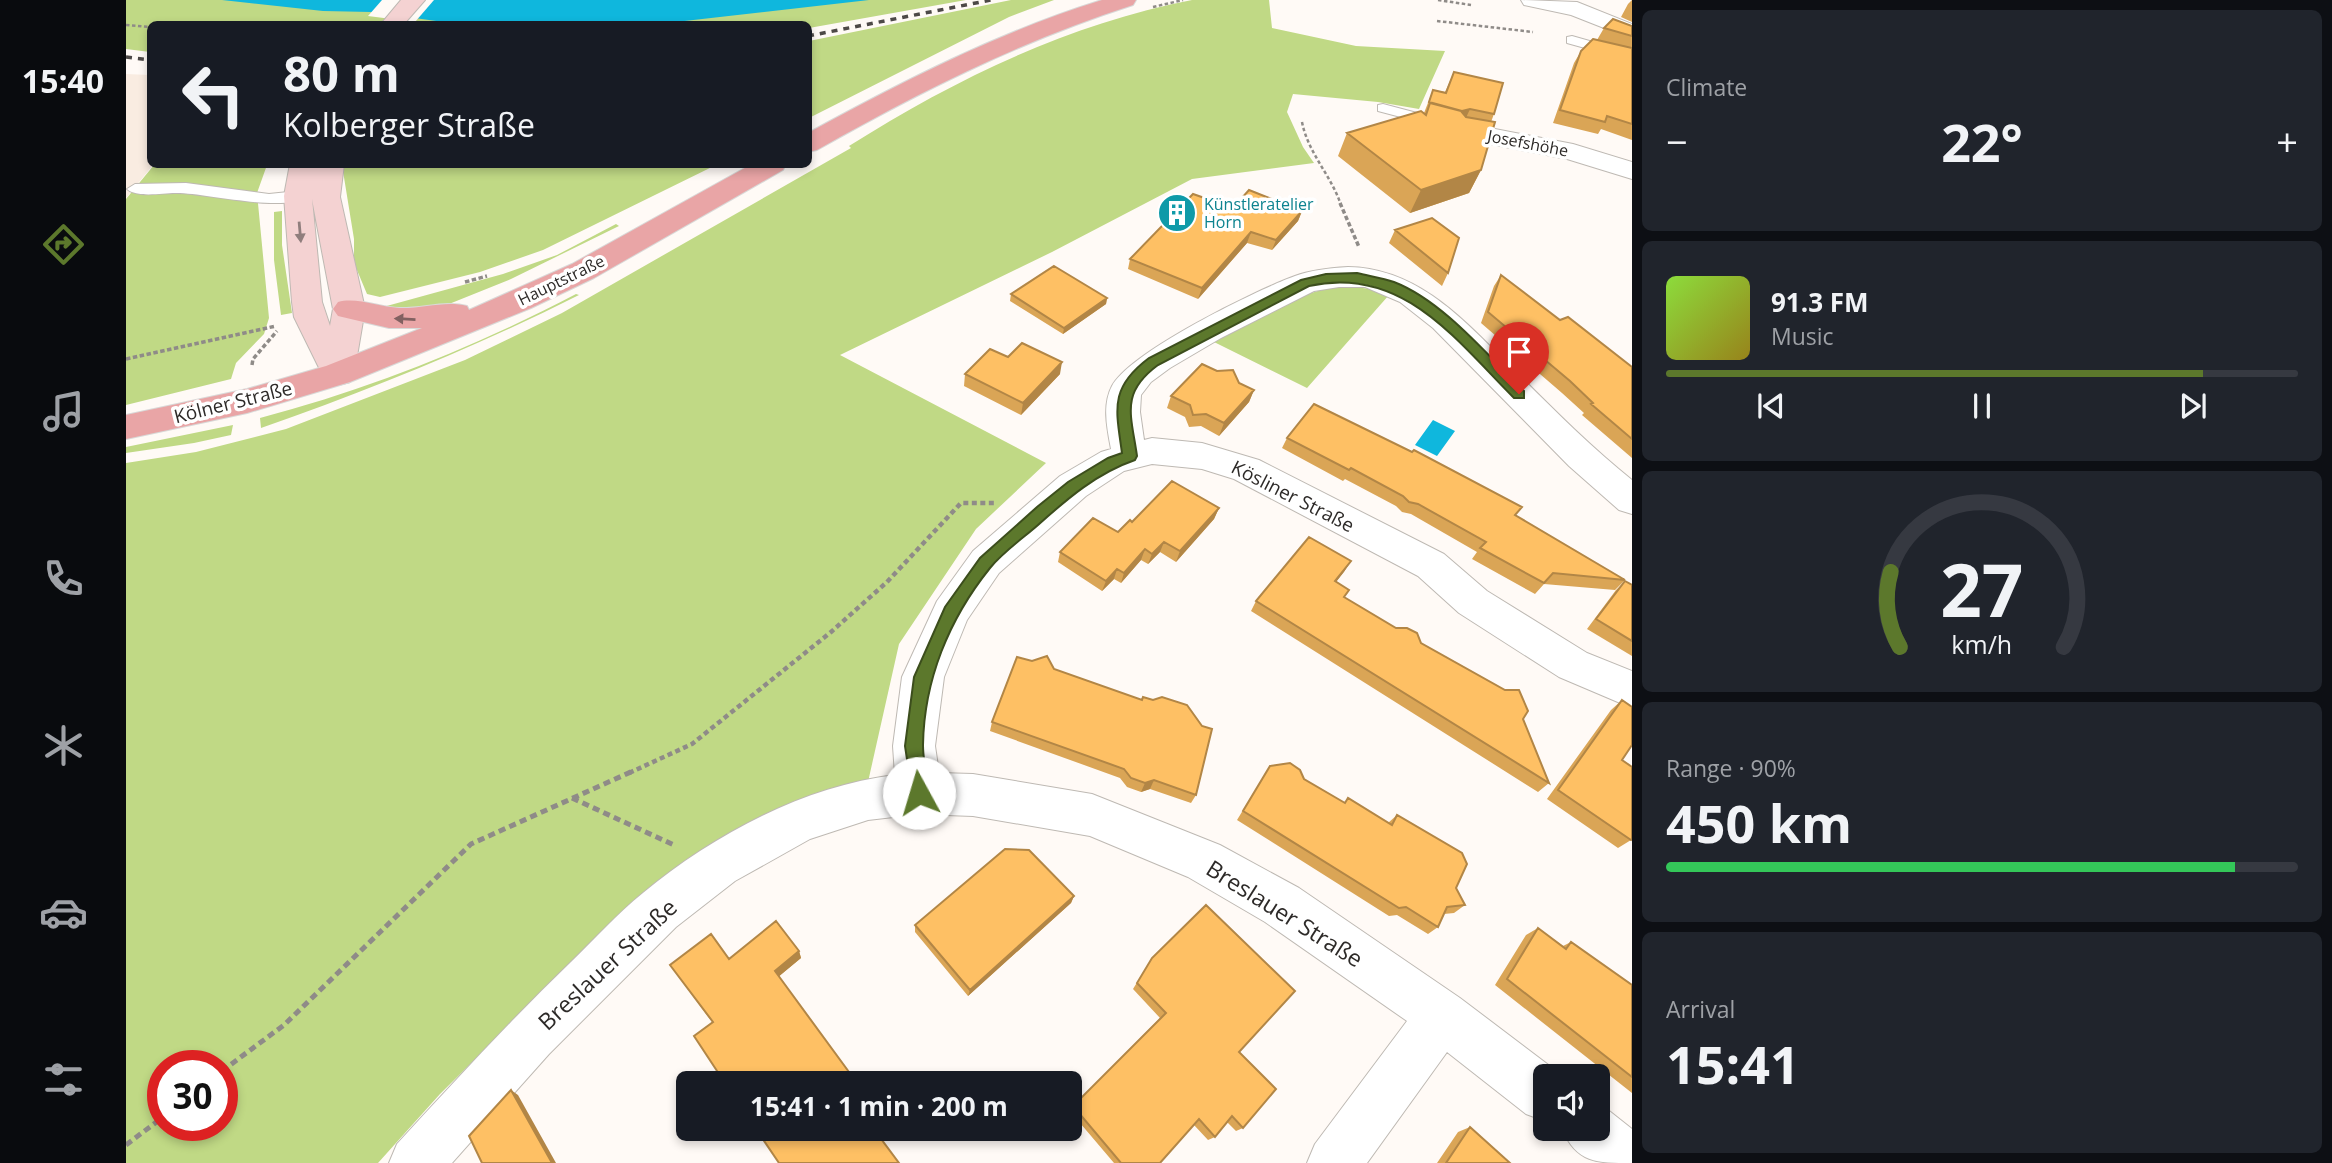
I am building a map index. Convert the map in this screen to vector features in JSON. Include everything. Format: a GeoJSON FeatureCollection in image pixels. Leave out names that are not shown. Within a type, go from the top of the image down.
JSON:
{"type":"FeatureCollection","features":[{"type":"Feature","properties":{"kind":"main road"},"geometry":{"type":"LineString","coordinates":[[395,21],[414,0]]}},
{"type":"Feature","properties":{"kind":"main road"},"geometry":{"type":"LineString","coordinates":[[812,142],[955,65],[1039,28],[1125,0]]}},
{"type":"Feature","properties":{"kind":"main road"},"geometry":{"type":"LineString","coordinates":[[303,168],[298,196],[299,228],[310,317],[338,374]]}},
{"type":"Feature","properties":{"kind":"main road"},"geometry":{"type":"LineString","coordinates":[[330,168],[326,197],[349,309],[338,374]]}},
{"type":"Feature","properties":{"kind":"main road","name":"Hauptstraße"},"geometry":{"type":"LineString","coordinates":[[338,374],[520,301],[583,271],[767,168]]}},
{"type":"Feature","properties":{"kind":"main road"},"geometry":{"type":"LineString","coordinates":[[349,309],[379,318],[422,320],[520,301]]}},
{"type":"Feature","properties":{"kind":"main road","name":"Kölner Straße"},"geometry":{"type":"LineString","coordinates":[[126,427],[224,407],[338,374]]}},
{"type":"Feature","properties":{"kind":"street"},"geometry":{"type":"LineString","coordinates":[[1532,0],[1577,9],[1632,32]]}},
{"type":"Feature","properties":{"kind":"street","name":"Josefshöhe"},"geometry":{"type":"LineString","coordinates":[[1464,131],[1573,152],[1632,171]]}},
{"type":"Feature","properties":{"kind":"street"},"geometry":{"type":"LineString","coordinates":[[1130,456],[1122,406],[1127,388],[1146,367],[1305,283],[1344,277],[1373,279],[1414,298],[1457,332],[1632,500]]}},
{"type":"Feature","properties":{"kind":"street","name":"Kösliner Straße"},"geometry":{"type":"LineString","coordinates":[[919,793],[914,746],[923,677],[951,612],[986,562],[1073,486],[1113,461],[1152,451],[1202,456],[1246,469],[1307,503],[1422,559],[1446,576],[1473,602],[1573,665],[1632,690]]}},
{"type":"Feature","properties":{"kind":"street","name":"Breslauer Straße"},"geometry":{"type":"LineString","coordinates":[[416,1163],[531,1035],[659,910],[719,865],[798,822],[868,799],[919,793],[973,795],[1092,816],[1204,861],[1282,905],[1442,1016],[1533,1086]]}},
{"type":"Feature","properties":{"kind":"street"},"geometry":{"type":"LineString","coordinates":[[1334,1163],[1442,1016]]}},
{"type":"Feature","properties":{"kind":"street"},"geometry":{"type":"LineString","coordinates":[[1604,1141],[1632,1163]]}},
{"type":"Feature","properties":{"kind":"lane"},"geometry":{"type":"LineString","coordinates":[[1572,40],[1632,57]]}},
{"type":"Feature","properties":{"kind":"lane","name":"Josefshöhe"},"geometry":{"type":"LineString","coordinates":[[1383,108],[1464,131]]}},
{"type":"Feature","properties":{"kind":"lane"},"geometry":{"type":"LineString","coordinates":[[135,188],[186,188],[270,199],[298,196]]}},
{"type":"Feature","properties":{"kind":"path"},"geometry":{"type":"LineString","coordinates":[[1438,0],[1471,5]]}},
{"type":"Feature","properties":{"kind":"path"},"geometry":{"type":"LineString","coordinates":[[1437,21],[1540,32],[1572,40]]}},
{"type":"Feature","properties":{"kind":"path"},"geometry":{"type":"LineString","coordinates":[[126,25],[147,27]]}},
{"type":"Feature","properties":{"kind":"path"},"geometry":{"type":"LineString","coordinates":[[1302,122],[1306,141],[1338,192],[1339,201],[1373,279]]}},
{"type":"Feature","properties":{"kind":"path"},"geometry":{"type":"LineString","coordinates":[[457,284],[490,275]]}},
{"type":"Feature","properties":{"kind":"path"},"geometry":{"type":"LineString","coordinates":[[126,359],[280,325]]}},
{"type":"Feature","properties":{"kind":"path"},"geometry":{"type":"LineString","coordinates":[[238,1059],[284,1024],[471,844],[692,744],[831,632],[887,582],[961,503],[990,502],[1043,512]]}},
{"type":"Feature","properties":{"kind":"path"},"geometry":{"type":"LineString","coordinates":[[572,798],[719,865]]}},
{"type":"Feature","properties":{"kind":"path"},"geometry":{"type":"LineString","coordinates":[[126,1145],[147,1129]]}},
{"type":"Feature","properties":{"kind":"shaded area"},"geometry":{"type":"Polygon","coordinates":[[[126,74],[147,75],[147,168],[151,168],[126,198],[126,74]]]}},
{"type":"Feature","properties":{"kind":"green space"},"geometry":{"type":"Polygon","coordinates":[[[126,0],[966,0],[812,27],[812,21],[147,21],[147,52],[126,49],[126,0]]]}},
{"type":"Feature","properties":{"kind":"green space"},"geometry":{"type":"Polygon","coordinates":[[[1011,0],[1054,0],[1009,17],[812,116],[812,40],[1011,0]]]}},
{"type":"Feature","properties":{"kind":"green space"},"geometry":{"type":"Polygon","coordinates":[[[1192,0],[1269,0],[1272,28],[1356,46],[1445,51],[1419,109],[1378,102],[1293,94],[1287,112],[1303,147],[1314,163],[1192,179],[1052,252],[840,355],[1046,463],[976,529],[899,644],[868,782],[780,810],[643,893],[440,1094],[378,1163],[126,1163],[126,463],[196,452],[286,429],[465,360],[562,313],[851,148],[849,146],[930,98],[1014,57],[1101,24],[1192,0]]]}},
{"type":"Feature","properties":{"kind":"green space"},"geometry":{"type":"Polygon","coordinates":[[[152,168],[266,168],[257,193],[269,318],[264,334],[236,363],[231,379],[126,405],[126,199],[152,168]]]}},
{"type":"Feature","properties":{"kind":"green space"},"geometry":{"type":"Polygon","coordinates":[[[342,168],[710,168],[543,250],[480,272],[380,297],[367,294],[354,263],[354,239],[342,168]]]}},
{"type":"Feature","properties":{"kind":"green space"},"geometry":{"type":"Polygon","coordinates":[[[282,211],[282,245],[292,313],[281,315],[274,260],[274,212],[282,211]]]}},
{"type":"Feature","properties":{"kind":"green space"},"geometry":{"type":"Polygon","coordinates":[[[616,224],[619,226],[511,279],[449,304],[412,312],[383,307],[503,274],[557,255],[616,224]]]}},
{"type":"Feature","properties":{"kind":"green space"},"geometry":{"type":"Polygon","coordinates":[[[1347,286],[1378,290],[1389,295],[1307,388],[1214,342],[1294,299],[1329,288],[1347,286]]]}},
{"type":"Feature","properties":{"kind":"green space"},"geometry":{"type":"Polygon","coordinates":[[[576,294],[579,295],[462,350],[261,428],[260,418],[342,394],[421,365],[499,332],[576,294]]]}},
{"type":"Feature","properties":{"kind":"green space"},"geometry":{"type":"Polygon","coordinates":[[[233,425],[231,435],[126,453],[126,447],[233,425]]]}},
{"type":"Feature","properties":{"kind":"water"},"geometry":{"type":"Polygon","coordinates":[[[222,0],[869,0],[684,21],[436,21],[371,12],[323,11],[222,0]]]}},
{"type":"Feature","properties":{"kind":"water"},"geometry":{"type":"Polygon","coordinates":[[[1433,420],[1455,431],[1437,456],[1415,445],[1433,420]]]}},
{"type":"Feature","properties":{"kind":"pier"},"geometry":{"type":"Polygon","coordinates":[[[382,0],[434,0],[416,21],[368,16],[382,0]]]}},
{"type":"Feature","properties":{"kind":"building"},"geometry":{"type":"Polygon","coordinates":[[[1613,19],[1632,26],[1632,36],[1604,28],[1613,19]]]}},
{"type":"Feature","properties":{"kind":"building"},"geometry":{"type":"Polygon","coordinates":[[[1593,39],[1632,48],[1632,124],[1607,116],[1605,122],[1560,110],[1581,51],[1593,39]]]}},
{"type":"Feature","properties":{"kind":"building"},"geometry":{"type":"Polygon","coordinates":[[[1454,72],[1503,83],[1494,114],[1470,109],[1462,111],[1429,102],[1433,90],[1446,93],[1454,72]]]}},
{"type":"Feature","properties":{"kind":"building"},"geometry":{"type":"Polygon","coordinates":[[[1430,103],[1461,111],[1466,117],[1495,122],[1481,170],[1421,190],[1347,133],[1421,111],[1426,115],[1430,103]]]}},
{"type":"Feature","properties":{"kind":"building"},"geometry":{"type":"Polygon","coordinates":[[[1249,190],[1302,211],[1276,240],[1251,232],[1202,288],[1130,259],[1193,194],[1233,208],[1249,190]]]}},
{"type":"Feature","properties":{"kind":"building"},"geometry":{"type":"Polygon","coordinates":[[[1432,218],[1459,238],[1448,273],[1395,230],[1432,218]]]}},
{"type":"Feature","properties":{"kind":"building"},"geometry":{"type":"Polygon","coordinates":[[[1054,266],[1107,298],[1064,328],[1011,294],[1054,266]]]}},
{"type":"Feature","properties":{"kind":"building"},"geometry":{"type":"Polygon","coordinates":[[[1501,275],[1560,320],[1568,317],[1632,367],[1632,439],[1591,404],[1593,403],[1570,381],[1488,312],[1501,275]]]}},
{"type":"Feature","properties":{"kind":"building"},"geometry":{"type":"Polygon","coordinates":[[[1022,343],[1062,362],[1023,403],[965,374],[990,349],[1008,357],[1022,343]]]}},
{"type":"Feature","properties":{"kind":"building"},"geometry":{"type":"Polygon","coordinates":[[[1202,364],[1217,371],[1233,370],[1239,383],[1254,390],[1224,423],[1206,414],[1193,415],[1190,405],[1171,396],[1202,364]]]}},
{"type":"Feature","properties":{"kind":"building"},"geometry":{"type":"Polygon","coordinates":[[[1314,404],[1412,452],[1414,450],[1522,507],[1515,515],[1625,580],[1553,573],[1544,583],[1480,548],[1486,542],[1351,468],[1349,470],[1287,438],[1314,404]]]}},
{"type":"Feature","properties":{"kind":"building"},"geometry":{"type":"Polygon","coordinates":[[[1172,481],[1219,508],[1180,551],[1164,542],[1152,554],[1145,549],[1124,573],[1117,569],[1106,581],[1060,552],[1093,518],[1118,532],[1130,520],[1132,522],[1172,481]]]}},
{"type":"Feature","properties":{"kind":"building"},"geometry":{"type":"Polygon","coordinates":[[[1309,537],[1351,561],[1335,581],[1349,590],[1344,597],[1396,628],[1407,628],[1417,633],[1421,643],[1505,690],[1519,690],[1528,711],[1523,719],[1549,783],[1256,601],[1309,537]]]}},
{"type":"Feature","properties":{"kind":"building"},"geometry":{"type":"Polygon","coordinates":[[[1625,581],[1632,585],[1632,641],[1596,619],[1625,581]]]}},
{"type":"Feature","properties":{"kind":"building"},"geometry":{"type":"Polygon","coordinates":[[[1047,656],[1054,669],[1142,700],[1143,697],[1153,700],[1162,697],[1187,705],[1202,726],[1212,729],[1196,795],[1154,780],[1145,783],[1131,778],[1124,769],[992,722],[1017,657],[1032,661],[1047,656]]]}},
{"type":"Feature","properties":{"kind":"building"},"geometry":{"type":"Polygon","coordinates":[[[1622,700],[1632,707],[1632,745],[1622,760],[1632,767],[1631,840],[1558,790],[1622,700]]]}},
{"type":"Feature","properties":{"kind":"building"},"geometry":{"type":"Polygon","coordinates":[[[1290,763],[1300,770],[1304,779],[1345,803],[1348,798],[1392,825],[1397,815],[1462,853],[1467,864],[1456,888],[1465,905],[1447,907],[1438,927],[1406,907],[1399,908],[1243,811],[1270,766],[1290,763]]]}},
{"type":"Feature","properties":{"kind":"building"},"geometry":{"type":"Polygon","coordinates":[[[1005,849],[1029,850],[1074,896],[970,990],[915,925],[1005,849]]]}},
{"type":"Feature","properties":{"kind":"building"},"geometry":{"type":"Polygon","coordinates":[[[1206,905],[1295,991],[1239,1052],[1276,1089],[1243,1128],[1232,1116],[1215,1137],[1199,1119],[1160,1163],[1121,1163],[1082,1117],[1082,1097],[1166,1013],[1137,983],[1152,958],[1206,905]]]}},
{"type":"Feature","properties":{"kind":"building"},"geometry":{"type":"Polygon","coordinates":[[[776,921],[799,951],[775,971],[848,1071],[717,1071],[694,1036],[713,1022],[670,965],[711,934],[729,959],[776,921]]]}},
{"type":"Feature","properties":{"kind":"building"},"geometry":{"type":"Polygon","coordinates":[[[1538,928],[1566,949],[1571,942],[1632,985],[1632,1077],[1507,979],[1538,928]]]}},
{"type":"Feature","properties":{"kind":"building"},"geometry":{"type":"Polygon","coordinates":[[[511,1090],[552,1163],[482,1163],[469,1136],[511,1090]]]}},
{"type":"Feature","properties":{"kind":"building"},"geometry":{"type":"Polygon","coordinates":[[[1470,1127],[1510,1163],[1446,1163],[1470,1127]]]}},
{"type":"Feature","properties":{"kind":"building"},"geometry":{"type":"Polygon","coordinates":[[[764,1141],[883,1141],[899,1163],[779,1163],[764,1141]]]}},
{"type":"Feature","properties":{"kind":"railway"},"geometry":{"type":"LineString","coordinates":[[812,35],[991,0]]}},
{"type":"Feature","properties":{"kind":"railway"},"geometry":{"type":"LineString","coordinates":[[126,57],[147,60]]}},
{"type":"Feature","properties":{"kind":"place","name":"Künstleratelier Horn"},"geometry":{"type":"Point","coordinates":[1177,213]}},
{"type":"Feature","properties":{"kind":"route"},"geometry":{"type":"LineString","coordinates":[[919,793],[914,746],[923,677],[951,612],[986,562],[1007,543],[1073,486],[1113,461],[1130,456],[1122,406],[1127,388],[1139,373],[1154,362],[1305,283],[1326,278],[1357,277],[1390,285],[1414,298],[1457,332],[1519,394]]}}]}
